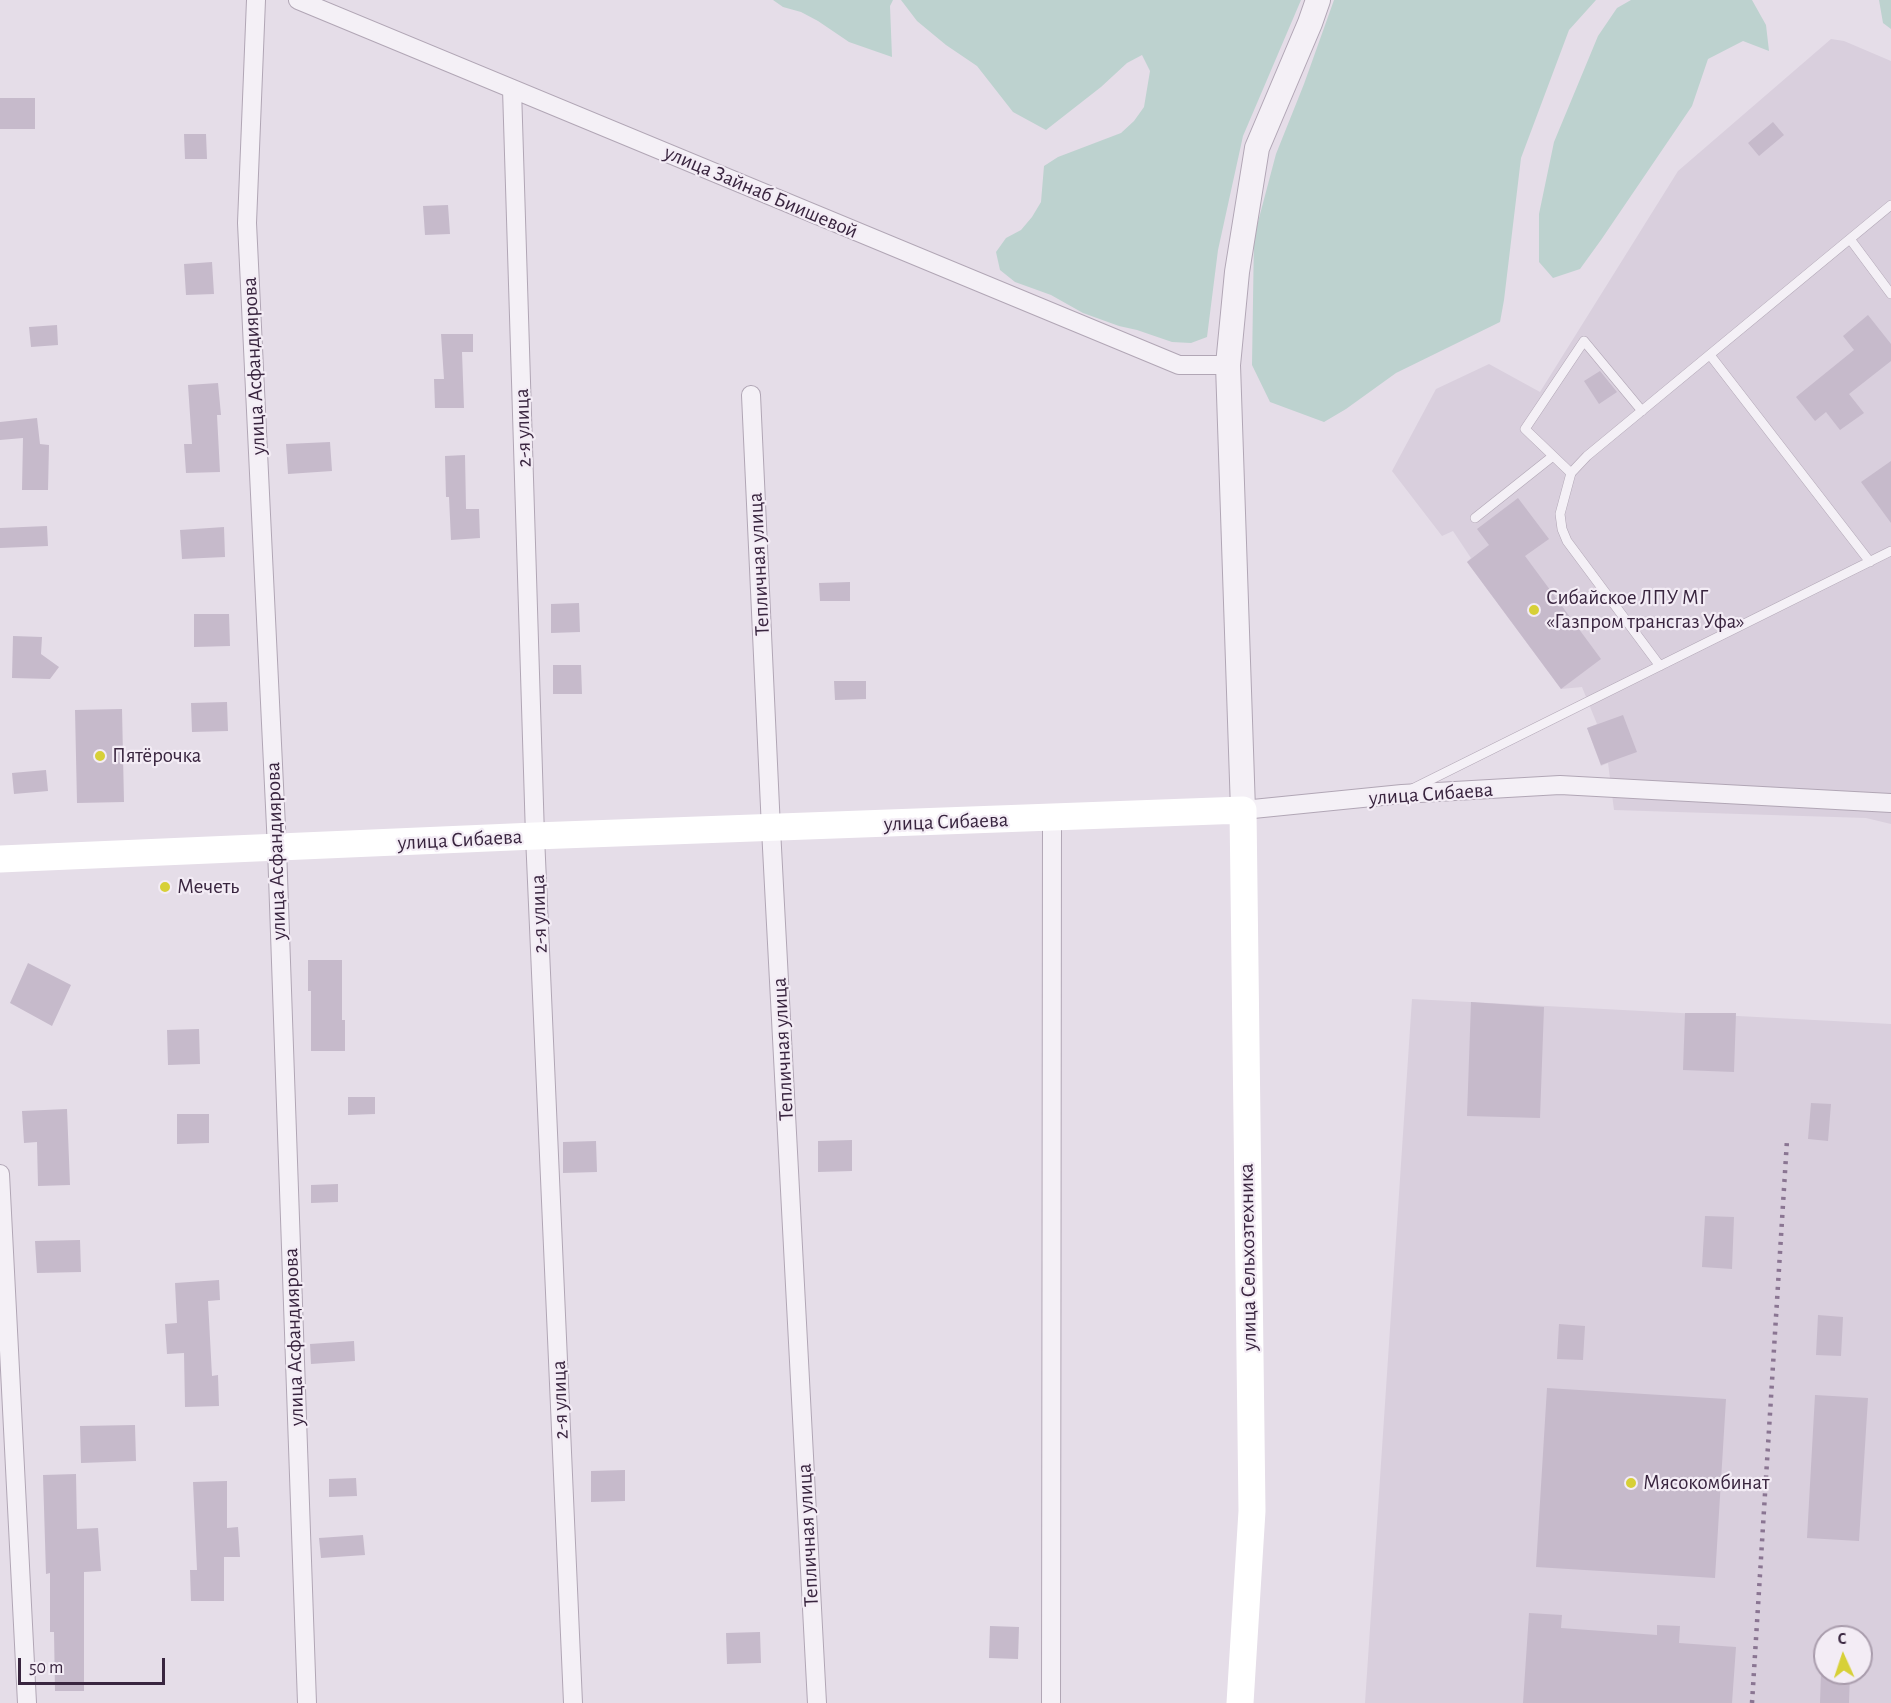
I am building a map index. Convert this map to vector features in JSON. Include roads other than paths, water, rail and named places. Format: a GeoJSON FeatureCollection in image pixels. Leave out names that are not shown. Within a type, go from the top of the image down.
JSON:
{"type":"FeatureCollection","features":[{"type":"Feature","properties":{"kind":"main road","name":"улица Сибаева"},"geometry":{"type":"LineString","coordinates":[[0,859],[535,836],[1243,810]]}},
{"type":"Feature","properties":{"kind":"main road","name":"улица Сельхозтехника"},"geometry":{"type":"LineString","coordinates":[[1240,1703],[1252,1511],[1243,810]]}},
{"type":"Feature","properties":{"kind":"street","name":"улица Асфандиярова"},"geometry":{"type":"LineString","coordinates":[[256,0],[247,223],[277,848],[307,1703]]}},
{"type":"Feature","properties":{"kind":"street","name":"улица Зайнаб Биишевой"},"geometry":{"type":"LineString","coordinates":[[298,0],[1179,365],[1228,365]]}},
{"type":"Feature","properties":{"kind":"street"},"geometry":{"type":"LineString","coordinates":[[1243,810],[1228,365],[1237,272],[1257,148],[1318,0]]}},
{"type":"Feature","properties":{"kind":"street","name":"2-я улица"},"geometry":{"type":"LineString","coordinates":[[512,89],[535,836],[573,1703]]}},
{"type":"Feature","properties":{"kind":"street","name":"Тепличная улица"},"geometry":{"type":"LineString","coordinates":[[751,396],[771,829],[817,1703]]}},
{"type":"Feature","properties":{"kind":"street","name":"улица Сибаева"},"geometry":{"type":"LineString","coordinates":[[1243,810],[1402,794],[1560,785],[1891,803]]}},
{"type":"Feature","properties":{"kind":"street"},"geometry":{"type":"LineString","coordinates":[[1051,1703],[1052,818]]}},
{"type":"Feature","properties":{"kind":"street"},"geometry":{"type":"LineString","coordinates":[[0,1174],[27,1703]]}},
{"type":"Feature","properties":{"kind":"lane"},"geometry":{"type":"LineString","coordinates":[[1660,666],[1567,541],[1562,529],[1560,514],[1571,473],[1587,456],[1891,205]]}},
{"type":"Feature","properties":{"kind":"lane"},"geometry":{"type":"LineString","coordinates":[[1850,239],[1891,294]]}},
{"type":"Feature","properties":{"kind":"lane"},"geometry":{"type":"LineString","coordinates":[[1571,473],[1525,429],[1584,341],[1642,411]]}},
{"type":"Feature","properties":{"kind":"lane"},"geometry":{"type":"LineString","coordinates":[[1710,355],[1870,562]]}},
{"type":"Feature","properties":{"kind":"lane"},"geometry":{"type":"LineString","coordinates":[[1475,518],[1553,456]]}},
{"type":"Feature","properties":{"kind":"lane"},"geometry":{"type":"LineString","coordinates":[[1402,794],[1891,551]]}},
{"type":"Feature","properties":{"kind":"railway"},"geometry":{"type":"LineString","coordinates":[[1752,1703],[1787,1140]]}},
{"type":"Feature","properties":{"kind":"place","name":"Сибайское ЛПУ МГ «Газпром трансгаз Уфа»"},"geometry":{"type":"Point","coordinates":[1534,610]}},
{"type":"Feature","properties":{"kind":"place","name":"Пятёрочка"},"geometry":{"type":"Point","coordinates":[100,756]}},
{"type":"Feature","properties":{"kind":"place","name":"Мечеть"},"geometry":{"type":"Point","coordinates":[165,887]}},
{"type":"Feature","properties":{"kind":"place","name":"Мясокомбинат"},"geometry":{"type":"Point","coordinates":[1631,1483]}}]}
